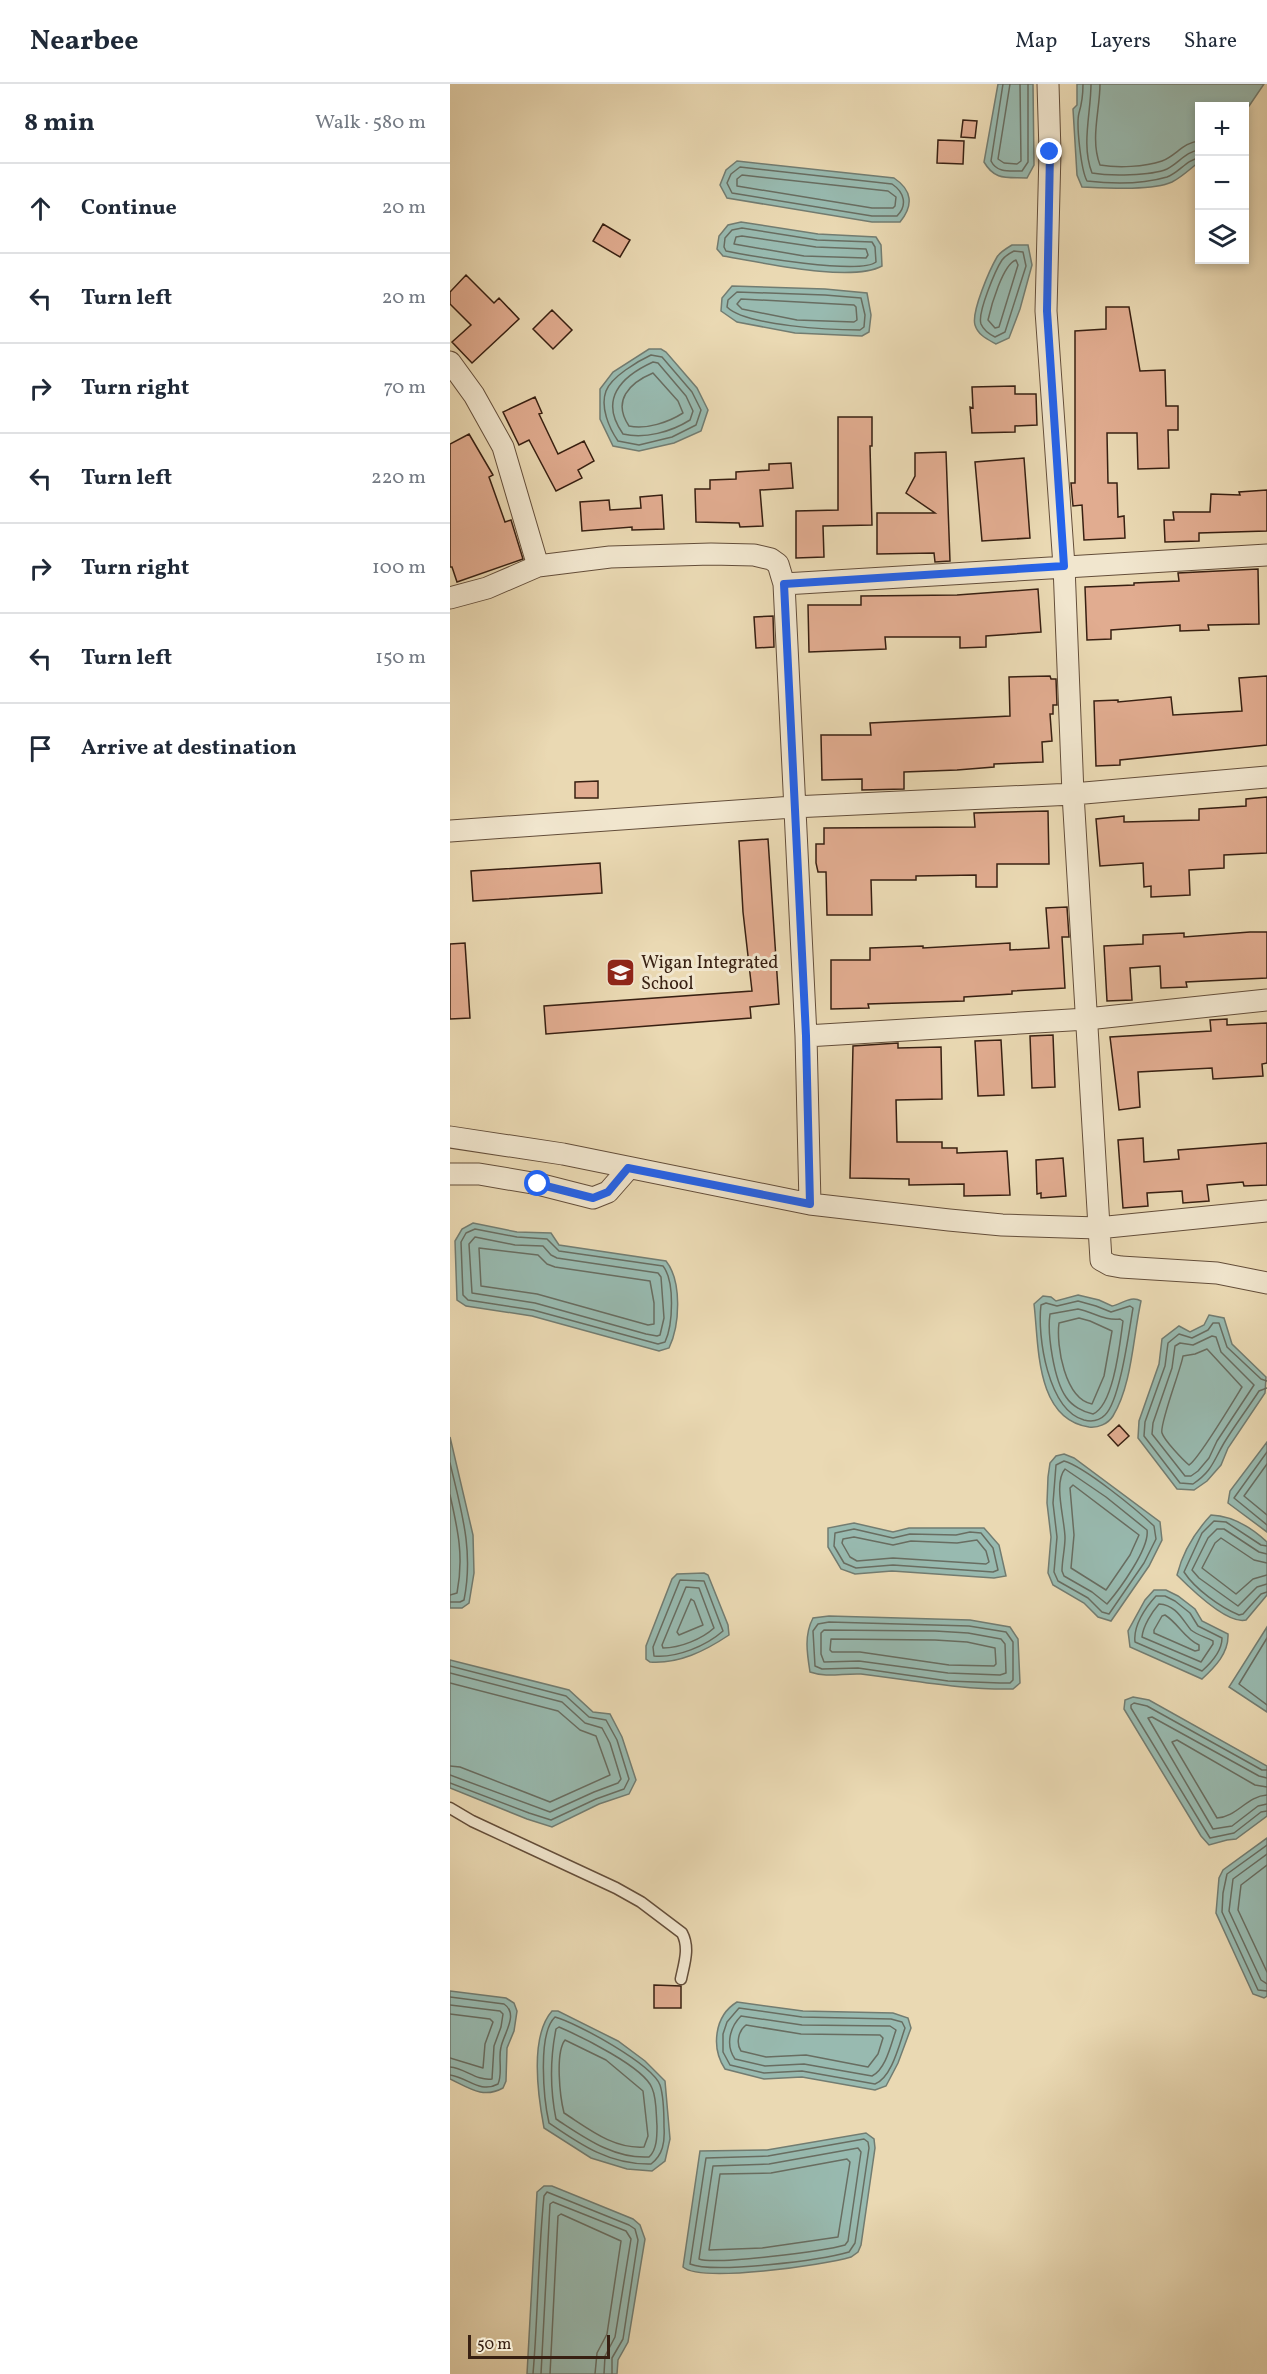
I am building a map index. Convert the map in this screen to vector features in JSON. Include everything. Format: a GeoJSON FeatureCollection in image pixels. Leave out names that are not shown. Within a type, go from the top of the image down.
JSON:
{"type":"FeatureCollection","features":[{"type":"Feature","properties":{"kind":"street"},"geometry":{"type":"LineString","coordinates":[[1048,84],[1050,152],[1047,311],[1064,566],[1073,794],[1101,1260],[1110,1265],[1137,1269],[1217,1273],[1267,1283]]}},
{"type":"Feature","properties":{"kind":"street"},"geometry":{"type":"LineString","coordinates":[[450,362],[474,395],[503,447],[538,566]]}},
{"type":"Feature","properties":{"kind":"street"},"geometry":{"type":"LineString","coordinates":[[450,598],[487,588],[538,566],[610,557],[754,555],[771,559],[778,564],[784,584],[793,807],[806,1036],[810,1204]]}},
{"type":"Feature","properties":{"kind":"street"},"geometry":{"type":"LineString","coordinates":[[784,584],[1267,555]]}},
{"type":"Feature","properties":{"kind":"street"},"geometry":{"type":"LineString","coordinates":[[450,831],[793,807],[1073,794],[1267,777]]}},
{"type":"Feature","properties":{"kind":"street"},"geometry":{"type":"LineString","coordinates":[[806,1036],[1087,1019],[1267,1000]]}},
{"type":"Feature","properties":{"kind":"street"},"geometry":{"type":"LineString","coordinates":[[450,1137],[563,1155],[810,1204],[1002,1225],[1098,1228],[1267,1211]]}},
{"type":"Feature","properties":{"kind":"street"},"geometry":{"type":"LineString","coordinates":[[450,1174],[479,1174],[538,1184],[593,1198],[608,1192],[628,1168]]}},
{"type":"Feature","properties":{"kind":"lane"},"geometry":{"type":"LineString","coordinates":[[450,1808],[472,1821],[616,1888],[641,1902],[682,1933],[686,1952],[681,1979]]}},
{"type":"Feature","properties":{"kind":"water"},"geometry":{"type":"Polygon","coordinates":[[[998,84],[1033,84],[1034,165],[1027,178],[1002,177],[988,168],[984,162],[998,84]]]}},
{"type":"Feature","properties":{"kind":"water"},"geometry":{"type":"Polygon","coordinates":[[[1077,84],[1264,84],[1249,106],[1249,102],[1195,102],[1195,165],[1172,182],[1153,187],[1082,187],[1077,175],[1073,109],[1077,105],[1077,84]]]}},
{"type":"Feature","properties":{"kind":"water"},"geometry":{"type":"Polygon","coordinates":[[[737,161],[894,178],[908,193],[908,210],[900,222],[872,222],[727,198],[720,185],[726,170],[737,161]]]}},
{"type":"Feature","properties":{"kind":"water"},"geometry":{"type":"Polygon","coordinates":[[[741,222],[818,234],[876,237],[881,245],[882,266],[868,271],[828,272],[723,256],[717,249],[719,236],[728,225],[741,222]]]}},
{"type":"Feature","properties":{"kind":"water"},"geometry":{"type":"Polygon","coordinates":[[[1012,245],[1028,245],[1032,265],[1009,338],[996,344],[983,336],[976,328],[976,311],[986,280],[997,257],[1012,245]]]}},
{"type":"Feature","properties":{"kind":"water"},"geometry":{"type":"Polygon","coordinates":[[[732,286],[825,289],[867,293],[871,315],[869,332],[862,336],[795,333],[737,322],[721,311],[722,298],[732,286]]]}},
{"type":"Feature","properties":{"kind":"water"},"geometry":{"type":"Polygon","coordinates":[[[649,349],[661,349],[666,352],[697,388],[708,410],[701,431],[674,443],[639,451],[613,446],[600,419],[600,389],[613,372],[649,349]]]}},
{"type":"Feature","properties":{"kind":"water"},"geometry":{"type":"Polygon","coordinates":[[[473,1223],[517,1232],[551,1233],[559,1245],[666,1261],[675,1280],[678,1303],[673,1338],[669,1348],[659,1351],[532,1316],[466,1306],[457,1300],[455,1241],[462,1229],[473,1223]]]}},
{"type":"Feature","properties":{"kind":"water"},"geometry":{"type":"Polygon","coordinates":[[[1078,1295],[1112,1306],[1130,1299],[1141,1301],[1128,1375],[1119,1404],[1111,1419],[1096,1427],[1071,1421],[1058,1410],[1049,1395],[1039,1359],[1034,1304],[1043,1296],[1051,1297],[1056,1301],[1078,1295]]]}},
{"type":"Feature","properties":{"kind":"water"},"geometry":{"type":"Polygon","coordinates":[[[1209,1315],[1224,1318],[1232,1344],[1266,1377],[1265,1393],[1228,1448],[1221,1465],[1207,1481],[1194,1490],[1177,1489],[1138,1438],[1139,1421],[1159,1364],[1162,1339],[1179,1326],[1190,1332],[1204,1325],[1209,1315]]]}},
{"type":"Feature","properties":{"kind":"water"},"geometry":{"type":"Polygon","coordinates":[[[450,1437],[473,1535],[474,1573],[469,1603],[462,1608],[450,1608],[450,1437]]]}},
{"type":"Feature","properties":{"kind":"water"},"geometry":{"type":"Polygon","coordinates":[[[1267,1442],[1267,1532],[1228,1503],[1230,1491],[1267,1442]]]}},
{"type":"Feature","properties":{"kind":"water"},"geometry":{"type":"Polygon","coordinates":[[[1064,1454],[1074,1458],[1160,1522],[1162,1540],[1149,1566],[1111,1621],[1098,1617],[1084,1603],[1053,1585],[1048,1573],[1051,1537],[1047,1503],[1048,1477],[1050,1463],[1056,1456],[1064,1454]]]}},
{"type":"Feature","properties":{"kind":"water"},"geometry":{"type":"Polygon","coordinates":[[[1211,1515],[1241,1523],[1267,1542],[1267,1595],[1246,1620],[1229,1617],[1219,1611],[1177,1575],[1190,1542],[1211,1515]]]}},
{"type":"Feature","properties":{"kind":"water"},"geometry":{"type":"Polygon","coordinates":[[[854,1523],[893,1532],[909,1528],[984,1528],[999,1545],[1006,1576],[994,1578],[892,1571],[855,1574],[841,1569],[828,1547],[828,1528],[854,1523]]]}},
{"type":"Feature","properties":{"kind":"water"},"geometry":{"type":"Polygon","coordinates":[[[704,1573],[708,1575],[728,1625],[729,1635],[681,1659],[650,1662],[646,1659],[646,1646],[672,1579],[677,1574],[704,1573]]]}},
{"type":"Feature","properties":{"kind":"water"},"geometry":{"type":"Polygon","coordinates":[[[1154,1590],[1166,1590],[1178,1596],[1195,1609],[1202,1621],[1228,1634],[1224,1653],[1202,1679],[1130,1647],[1128,1631],[1145,1600],[1154,1590]]]}},
{"type":"Feature","properties":{"kind":"water"},"geometry":{"type":"Polygon","coordinates":[[[829,1616],[970,1620],[1010,1627],[1018,1639],[1020,1683],[1013,1689],[974,1688],[861,1674],[829,1675],[810,1672],[807,1644],[810,1624],[813,1618],[829,1616]]]}},
{"type":"Feature","properties":{"kind":"water"},"geometry":{"type":"Polygon","coordinates":[[[1267,1627],[1267,1712],[1229,1687],[1267,1627]]]}},
{"type":"Feature","properties":{"kind":"water"},"geometry":{"type":"Polygon","coordinates":[[[450,1660],[569,1690],[593,1712],[610,1714],[622,1737],[636,1780],[629,1794],[599,1804],[552,1827],[450,1788],[450,1660]]]}},
{"type":"Feature","properties":{"kind":"water"},"geometry":{"type":"Polygon","coordinates":[[[1133,1697],[1149,1700],[1267,1766],[1267,1816],[1236,1839],[1209,1845],[1201,1836],[1124,1709],[1125,1700],[1133,1697]]]}},
{"type":"Feature","properties":{"kind":"water"},"geometry":{"type":"Polygon","coordinates":[[[1267,1838],[1267,1996],[1264,1998],[1253,1994],[1216,1913],[1219,1878],[1223,1870],[1267,1838]]]}},
{"type":"Feature","properties":{"kind":"water"},"geometry":{"type":"Polygon","coordinates":[[[450,1991],[506,1998],[514,2003],[517,2011],[514,2031],[507,2048],[506,2081],[503,2088],[489,2092],[476,2091],[450,2079],[450,1991]]]}},
{"type":"Feature","properties":{"kind":"water"},"geometry":{"type":"Polygon","coordinates":[[[737,2002],[803,2011],[893,2013],[908,2018],[911,2028],[898,2063],[886,2086],[875,2090],[802,2077],[764,2079],[725,2069],[721,2061],[717,2042],[719,2024],[723,2015],[737,2002]]]}},
{"type":"Feature","properties":{"kind":"water"},"geometry":{"type":"Polygon","coordinates":[[[552,2011],[558,2011],[618,2041],[645,2061],[665,2081],[670,2139],[665,2161],[652,2171],[627,2169],[591,2158],[544,2128],[539,2100],[538,2051],[540,2036],[552,2011]]]}},
{"type":"Feature","properties":{"kind":"water"},"geometry":{"type":"Polygon","coordinates":[[[866,2133],[874,2139],[875,2148],[861,2245],[858,2252],[851,2257],[837,2260],[764,2271],[713,2273],[683,2267],[700,2151],[767,2150],[866,2133]]]}},
{"type":"Feature","properties":{"kind":"water"},"geometry":{"type":"Polygon","coordinates":[[[544,2186],[552,2186],[633,2219],[640,2225],[645,2239],[628,2342],[618,2360],[617,2374],[527,2374],[537,2192],[544,2186]]]}},
{"type":"Feature","properties":{"kind":"building"},"geometry":{"type":"Polygon","coordinates":[[[963,120],[977,121],[975,138],[961,137],[963,120]]]}},
{"type":"Feature","properties":{"kind":"building"},"geometry":{"type":"Polygon","coordinates":[[[938,140],[964,141],[963,164],[937,163],[938,140]]]}},
{"type":"Feature","properties":{"kind":"building"},"geometry":{"type":"Polygon","coordinates":[[[603,224],[630,240],[620,257],[593,241],[603,224]]]}},
{"type":"Feature","properties":{"kind":"building"},"geometry":{"type":"Polygon","coordinates":[[[466,275],[494,303],[499,298],[519,319],[472,363],[452,342],[471,325],[450,304],[450,292],[466,275]]]}},
{"type":"Feature","properties":{"kind":"building"},"geometry":{"type":"Polygon","coordinates":[[[1106,307],[1129,307],[1140,371],[1165,370],[1166,406],[1178,406],[1178,430],[1168,430],[1169,468],[1138,469],[1137,433],[1107,433],[1108,483],[1117,483],[1118,517],[1124,516],[1125,538],[1084,540],[1082,505],[1073,506],[1071,483],[1075,483],[1075,331],[1106,329],[1106,307]]]}},
{"type":"Feature","properties":{"kind":"building"},"geometry":{"type":"Polygon","coordinates":[[[552,310],[572,330],[553,349],[533,329],[552,310]]]}},
{"type":"Feature","properties":{"kind":"building"},"geometry":{"type":"Polygon","coordinates":[[[1015,386],[1015,394],[1036,394],[1037,425],[1015,426],[1015,432],[972,433],[970,407],[973,408],[972,387],[1015,386]]]}},
{"type":"Feature","properties":{"kind":"building"},"geometry":{"type":"Polygon","coordinates":[[[535,397],[542,413],[539,414],[558,454],[584,441],[594,461],[578,470],[582,478],[556,491],[529,440],[519,445],[503,412],[535,397]]]}},
{"type":"Feature","properties":{"kind":"building"},"geometry":{"type":"Polygon","coordinates":[[[838,417],[872,417],[872,446],[870,446],[872,525],[823,526],[824,557],[796,558],[796,511],[838,510],[838,417]]]}},
{"type":"Feature","properties":{"kind":"building"},"geometry":{"type":"Polygon","coordinates":[[[469,434],[493,475],[489,477],[505,522],[511,520],[523,559],[457,582],[452,567],[450,567],[450,444],[469,434]]]}},
{"type":"Feature","properties":{"kind":"building"},"geometry":{"type":"Polygon","coordinates":[[[946,452],[950,561],[935,562],[934,553],[877,554],[877,513],[935,513],[906,493],[915,476],[915,453],[946,452]]]}},
{"type":"Feature","properties":{"kind":"building"},"geometry":{"type":"Polygon","coordinates":[[[1024,458],[1030,538],[982,541],[975,462],[1024,458]]]}},
{"type":"Feature","properties":{"kind":"building"},"geometry":{"type":"Polygon","coordinates":[[[791,463],[793,488],[760,490],[763,526],[740,527],[739,523],[696,522],[695,489],[710,489],[710,480],[736,479],[736,472],[769,470],[769,464],[791,463]]]}},
{"type":"Feature","properties":{"kind":"building"},"geometry":{"type":"Polygon","coordinates":[[[1267,490],[1267,531],[1199,533],[1199,541],[1165,542],[1164,520],[1174,520],[1173,512],[1210,512],[1211,494],[1240,495],[1239,492],[1267,490]]]}},
{"type":"Feature","properties":{"kind":"building"},"geometry":{"type":"Polygon","coordinates":[[[662,495],[664,529],[632,530],[632,527],[582,531],[580,502],[609,500],[610,510],[641,508],[640,497],[662,495]]]}},
{"type":"Feature","properties":{"kind":"building"},"geometry":{"type":"Polygon","coordinates":[[[1258,569],[1259,624],[1208,625],[1209,630],[1180,631],[1180,625],[1111,630],[1111,639],[1087,640],[1085,587],[1179,581],[1178,573],[1258,569]]]}},
{"type":"Feature","properties":{"kind":"building"},"geometry":{"type":"Polygon","coordinates":[[[1038,589],[1041,632],[986,636],[986,647],[960,648],[960,637],[885,637],[886,649],[809,652],[808,605],[861,605],[861,596],[957,595],[1038,589]]]}},
{"type":"Feature","properties":{"kind":"building"},"geometry":{"type":"Polygon","coordinates":[[[773,616],[774,647],[756,648],[754,617],[773,616]]]}},
{"type":"Feature","properties":{"kind":"building"},"geometry":{"type":"Polygon","coordinates":[[[1050,676],[1051,679],[1056,679],[1057,705],[1053,705],[1053,714],[1050,714],[1052,741],[1042,742],[1043,762],[994,764],[994,767],[957,770],[904,772],[904,789],[862,790],[862,779],[822,780],[821,735],[871,735],[870,723],[1010,716],[1009,677],[1050,676]]]}},
{"type":"Feature","properties":{"kind":"building"},"geometry":{"type":"Polygon","coordinates":[[[1267,676],[1267,745],[1120,760],[1120,765],[1096,766],[1094,701],[1118,700],[1118,702],[1171,697],[1173,715],[1242,711],[1239,678],[1267,676]]]}},
{"type":"Feature","properties":{"kind":"building"},"geometry":{"type":"Polygon","coordinates":[[[598,781],[598,798],[575,798],[575,782],[598,781]]]}},
{"type":"Feature","properties":{"kind":"building"},"geometry":{"type":"Polygon","coordinates":[[[1267,797],[1267,853],[1224,855],[1224,868],[1189,870],[1190,895],[1151,897],[1151,886],[1144,887],[1143,863],[1100,866],[1096,819],[1124,816],[1124,822],[1199,820],[1199,809],[1246,806],[1246,799],[1267,797]]]}},
{"type":"Feature","properties":{"kind":"building"},"geometry":{"type":"Polygon","coordinates":[[[1048,811],[1049,864],[997,864],[997,887],[976,887],[976,875],[916,876],[916,880],[871,880],[872,915],[827,915],[826,872],[818,872],[816,863],[816,844],[824,844],[824,828],[975,827],[974,813],[1048,811]]]}},
{"type":"Feature","properties":{"kind":"building"},"geometry":{"type":"Polygon","coordinates":[[[768,839],[779,1004],[750,1007],[751,1018],[546,1034],[544,1006],[752,991],[743,912],[739,841],[768,839]]]}},
{"type":"Feature","properties":{"kind":"building"},"geometry":{"type":"Polygon","coordinates":[[[600,863],[602,893],[473,901],[471,871],[600,863]]]}},
{"type":"Feature","properties":{"kind":"building"},"geometry":{"type":"Polygon","coordinates":[[[1067,907],[1069,937],[1062,937],[1065,988],[964,997],[964,1001],[868,1004],[869,1008],[831,1009],[831,960],[870,960],[870,948],[923,946],[923,948],[1010,943],[1010,950],[1049,948],[1046,908],[1067,907]]]}},
{"type":"Feature","properties":{"kind":"building"},"geometry":{"type":"Polygon","coordinates":[[[1267,932],[1267,978],[1186,982],[1187,987],[1161,988],[1160,966],[1130,968],[1132,1000],[1107,1001],[1104,946],[1143,944],[1143,935],[1184,933],[1184,937],[1267,932]]]}},
{"type":"Feature","properties":{"kind":"building"},"geometry":{"type":"Polygon","coordinates":[[[465,943],[470,1018],[450,1019],[450,944],[465,943]]]}},
{"type":"Feature","properties":{"kind":"building"},"geometry":{"type":"Polygon","coordinates":[[[1227,1019],[1227,1025],[1267,1023],[1267,1063],[1262,1064],[1263,1076],[1213,1079],[1212,1068],[1138,1072],[1140,1107],[1119,1110],[1110,1037],[1211,1031],[1210,1020],[1227,1019]]]}},
{"type":"Feature","properties":{"kind":"building"},"geometry":{"type":"Polygon","coordinates":[[[1053,1035],[1055,1087],[1032,1088],[1030,1036],[1053,1035]]]}},
{"type":"Feature","properties":{"kind":"building"},"geometry":{"type":"Polygon","coordinates":[[[1001,1040],[1004,1095],[978,1096],[975,1041],[1001,1040]]]}},
{"type":"Feature","properties":{"kind":"building"},"geometry":{"type":"Polygon","coordinates":[[[898,1043],[898,1048],[941,1047],[942,1099],[896,1100],[897,1142],[942,1142],[942,1148],[957,1148],[957,1153],[1007,1151],[1010,1195],[964,1196],[964,1184],[909,1185],[909,1179],[850,1178],[853,1046],[898,1043]]]}},
{"type":"Feature","properties":{"kind":"building"},"geometry":{"type":"Polygon","coordinates":[[[1143,1138],[1144,1162],[1179,1159],[1178,1150],[1267,1143],[1267,1185],[1244,1186],[1243,1182],[1207,1185],[1209,1201],[1183,1203],[1182,1191],[1147,1193],[1148,1206],[1123,1208],[1118,1140],[1143,1138]]]}},
{"type":"Feature","properties":{"kind":"building"},"geometry":{"type":"Polygon","coordinates":[[[1063,1158],[1066,1196],[1041,1198],[1041,1193],[1037,1194],[1036,1160],[1063,1158]]]}},
{"type":"Feature","properties":{"kind":"building"},"geometry":{"type":"Polygon","coordinates":[[[1119,1425],[1129,1436],[1118,1446],[1108,1435],[1119,1425]]]}},
{"type":"Feature","properties":{"kind":"building"},"geometry":{"type":"Polygon","coordinates":[[[654,1985],[681,1986],[681,2008],[654,2008],[654,1985]]]}},
{"type":"Feature","properties":{"kind":"place","name":"Wigan Integrated School"},"geometry":{"type":"Point","coordinates":[620,972]}},
{"type":"Feature","properties":{"kind":"route"},"geometry":{"type":"LineString","coordinates":[[538,1184],[593,1198],[608,1192],[628,1168],[810,1204],[806,1036],[793,807],[784,584],[1064,566],[1047,311],[1050,152]]}}]}
